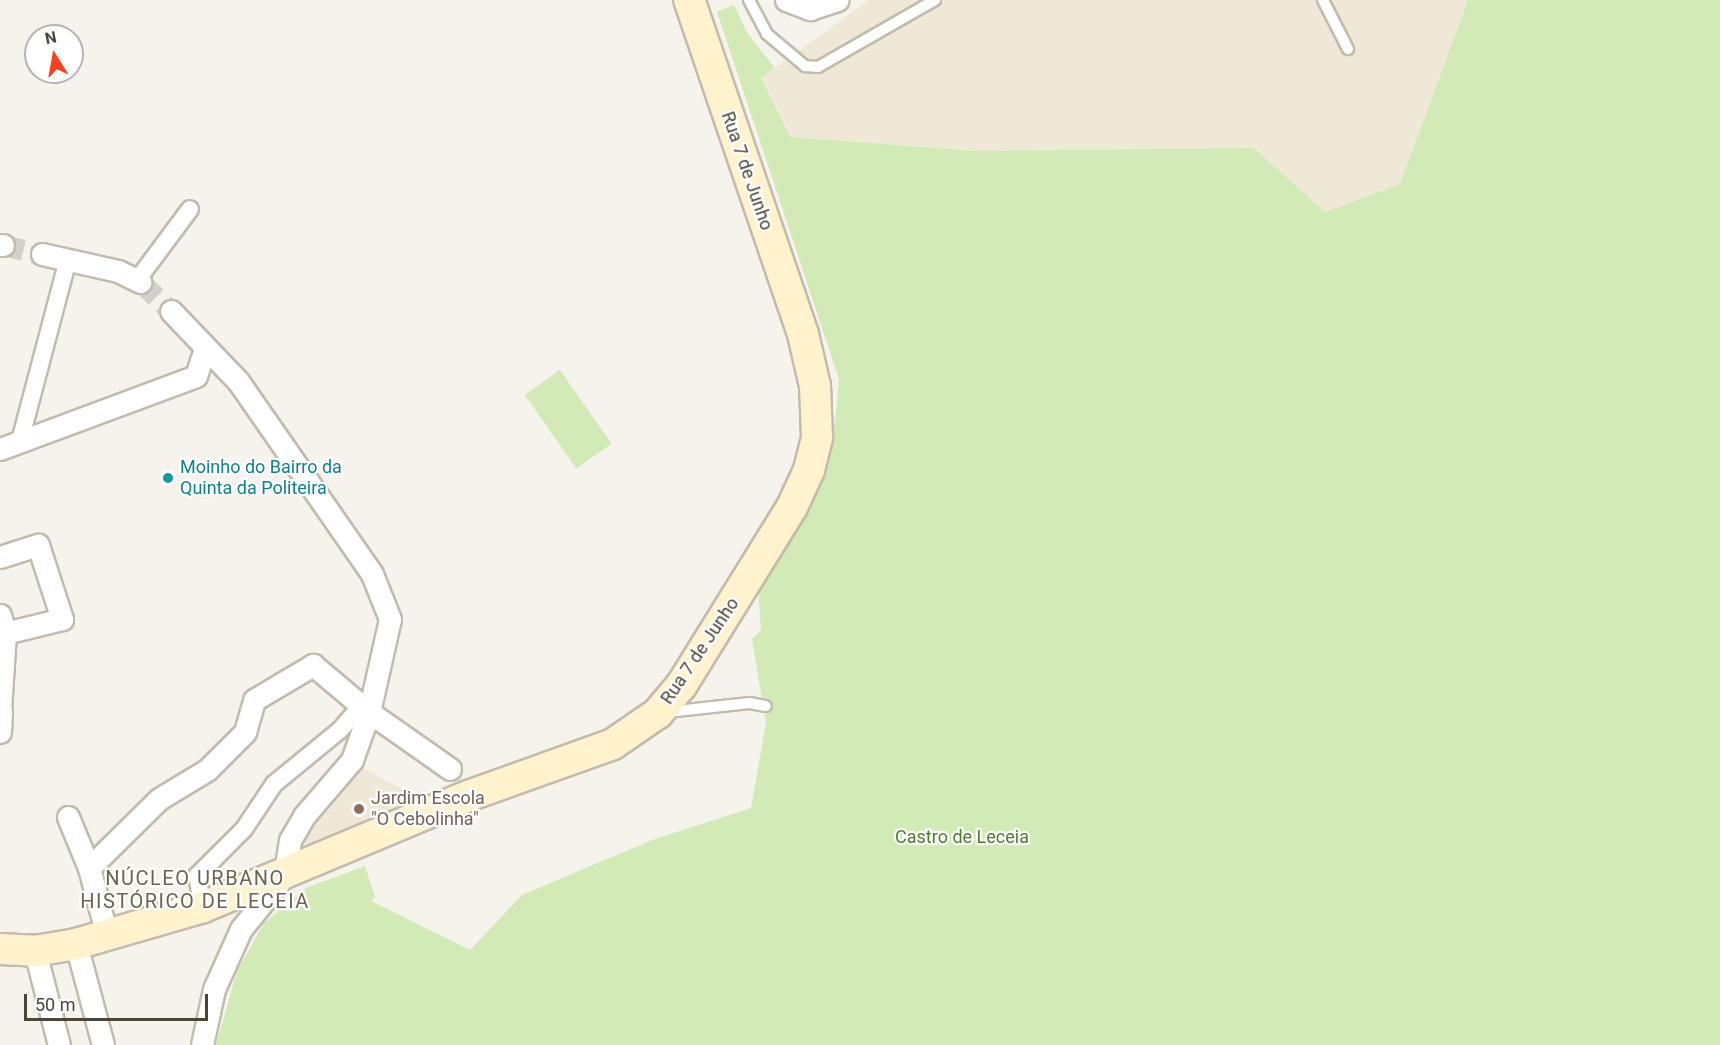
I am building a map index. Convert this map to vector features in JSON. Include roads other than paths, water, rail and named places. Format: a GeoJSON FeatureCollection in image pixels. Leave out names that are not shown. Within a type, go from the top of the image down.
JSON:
{"type":"FeatureCollection","features":[{"type":"Feature","properties":{"kind":"main road","name":"Rua 7 de Junho"},"geometry":{"type":"LineString","coordinates":[[18,950],[76,944],[203,907],[284,876],[468,796],[613,744],[658,713],[681,686],[792,507],[809,470],[817,437],[815,386],[803,334],[688,0]]}},
{"type":"Feature","properties":{"kind":"street"},"geometry":{"type":"LineString","coordinates":[[786,0],[810,9],[838,0]]}},
{"type":"Feature","properties":{"kind":"street"},"geometry":{"type":"LineString","coordinates":[[42,254],[68,259],[140,280],[190,209]]}},
{"type":"Feature","properties":{"kind":"street"},"geometry":{"type":"LineString","coordinates":[[20,441],[68,259]]}},
{"type":"Feature","properties":{"kind":"street"},"geometry":{"type":"LineString","coordinates":[[171,311],[238,381],[372,574],[390,619],[352,760],[304,816],[290,840],[284,876],[241,929],[214,989],[202,1045]]}},
{"type":"Feature","properties":{"kind":"street"},"geometry":{"type":"LineString","coordinates":[[0,449],[196,375],[205,349]]}},
{"type":"Feature","properties":{"kind":"street"},"geometry":{"type":"LineString","coordinates":[[0,557],[38,545],[62,619],[3,624],[0,732]]}},
{"type":"Feature","properties":{"kind":"street"},"geometry":{"type":"LineString","coordinates":[[89,868],[159,798],[207,770],[245,732],[254,700],[314,665],[365,709],[450,769]]}},
{"type":"Feature","properties":{"kind":"street"},"geometry":{"type":"LineString","coordinates":[[203,907],[197,876],[244,829],[274,784],[365,709]]}},
{"type":"Feature","properties":{"kind":"street"},"geometry":{"type":"LineString","coordinates":[[68,817],[89,868],[107,935]]}},
{"type":"Feature","properties":{"kind":"street"},"geometry":{"type":"LineString","coordinates":[[76,944],[103,1045]]}},
{"type":"Feature","properties":{"kind":"street"},"geometry":{"type":"LineString","coordinates":[[18,950],[59,1045]]}},
{"type":"Feature","properties":{"kind":"lane"},"geometry":{"type":"LineString","coordinates":[[749,0],[767,34],[805,66],[818,67],[936,0]]}},
{"type":"Feature","properties":{"kind":"lane"},"geometry":{"type":"LineString","coordinates":[[1323,0],[1348,49]]}},
{"type":"Feature","properties":{"kind":"lane"},"geometry":{"type":"LineString","coordinates":[[658,713],[750,703],[766,706]]}},
{"type":"Feature","properties":{"kind":"tunnel"},"geometry":{"type":"LineString","coordinates":[[3,245],[42,254]]}},
{"type":"Feature","properties":{"kind":"tunnel"},"geometry":{"type":"LineString","coordinates":[[141,282],[171,311]]}},
{"type":"Feature","properties":{"kind":"place","name":"Moinho do Bairro da Quinta da Politeira"},"geometry":{"type":"Point","coordinates":[168,478]}},
{"type":"Feature","properties":{"kind":"place","name":"Jardim Escola \"O Cebolinha\""},"geometry":{"type":"Point","coordinates":[359,809]}},
{"type":"Feature","properties":{"kind":"district","name":"NÚCLEO URBANO HISTÓRICO DE LECEIA"},"geometry":{"type":"Point","coordinates":[195,890]}},
{"type":"Feature","properties":{"kind":"park label","name":"Castro de Leceia"},"geometry":{"type":"Point","coordinates":[962,837]}}]}
